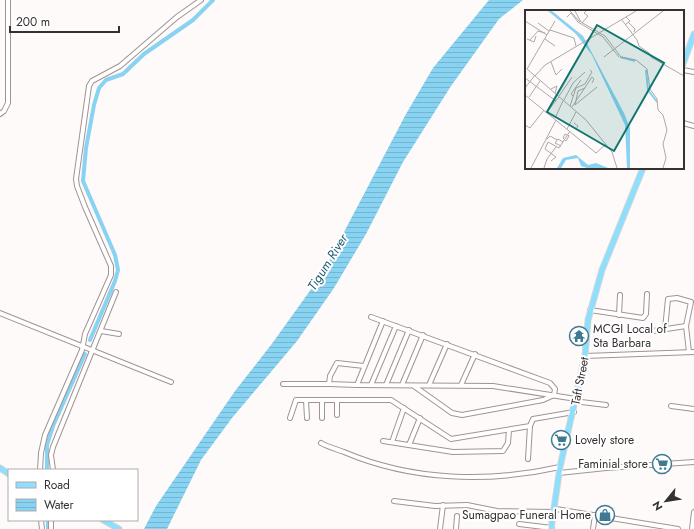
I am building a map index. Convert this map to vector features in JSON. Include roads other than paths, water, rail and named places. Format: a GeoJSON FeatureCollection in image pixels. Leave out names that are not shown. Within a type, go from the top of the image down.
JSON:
{"type":"FeatureCollection","features":[{"type":"Feature","properties":{"kind":"main road"},"geometry":{"type":"LineString","coordinates":[[684,59],[686,49],[694,34]]}},
{"type":"Feature","properties":{"kind":"main road","name":"Taft Street"},"geometry":{"type":"LineString","coordinates":[[551,528],[560,470],[574,412],[585,356],[590,310],[602,270],[643,169]]}},
{"type":"Feature","properties":{"kind":"main road"},"geometry":{"type":"LineString","coordinates":[[105,521],[119,529]]}},
{"type":"Feature","properties":{"kind":"street"},"geometry":{"type":"LineString","coordinates":[[0,114],[4,111],[8,103],[8,0]]}},
{"type":"Feature","properties":{"kind":"street"},"geometry":{"type":"LineString","coordinates":[[40,469],[41,453],[45,435],[82,347],[84,334],[112,271],[80,194],[76,179],[89,86],[92,81],[120,66],[177,17],[202,0]]}},
{"type":"Feature","properties":{"kind":"street"},"geometry":{"type":"LineString","coordinates":[[684,70],[694,72]]}},
{"type":"Feature","properties":{"kind":"street"},"geometry":{"type":"LineString","coordinates":[[684,123],[694,126]]}},
{"type":"Feature","properties":{"kind":"street"},"geometry":{"type":"LineString","coordinates":[[53,469],[51,455],[53,447],[116,292]]}},
{"type":"Feature","properties":{"kind":"street"},"geometry":{"type":"LineString","coordinates":[[590,310],[645,317],[647,294]]}},
{"type":"Feature","properties":{"kind":"street"},"geometry":{"type":"LineString","coordinates":[[620,295],[620,315]]}},
{"type":"Feature","properties":{"kind":"street"},"geometry":{"type":"LineString","coordinates":[[665,329],[667,302],[670,298],[677,298],[691,302],[692,304],[686,326],[689,352]]}},
{"type":"Feature","properties":{"kind":"street"},"geometry":{"type":"LineString","coordinates":[[0,313],[170,382]]}},
{"type":"Feature","properties":{"kind":"street"},"geometry":{"type":"LineString","coordinates":[[371,317],[448,344],[550,383],[554,386],[554,395]]}},
{"type":"Feature","properties":{"kind":"street"},"geometry":{"type":"LineString","coordinates":[[357,385],[383,321]]}},
{"type":"Feature","properties":{"kind":"street"},"geometry":{"type":"LineString","coordinates":[[371,385],[396,326]]}},
{"type":"Feature","properties":{"kind":"street"},"geometry":{"type":"LineString","coordinates":[[653,331],[686,326]]}},
{"type":"Feature","properties":{"kind":"street"},"geometry":{"type":"LineString","coordinates":[[386,385],[409,330]]}},
{"type":"Feature","properties":{"kind":"street"},"geometry":{"type":"LineString","coordinates":[[101,331],[119,334]]}},
{"type":"Feature","properties":{"kind":"street"},"geometry":{"type":"LineString","coordinates":[[402,385],[423,335]]}},
{"type":"Feature","properties":{"kind":"street"},"geometry":{"type":"LineString","coordinates":[[430,385],[448,344]]}},
{"type":"Feature","properties":{"kind":"street"},"geometry":{"type":"LineString","coordinates":[[585,356],[694,352]]}},
{"type":"Feature","properties":{"kind":"street"},"geometry":{"type":"LineString","coordinates":[[461,385],[475,354]]}},
{"type":"Feature","properties":{"kind":"street"},"geometry":{"type":"LineString","coordinates":[[329,384],[330,376],[337,362],[364,366]]}},
{"type":"Feature","properties":{"kind":"street"},"geometry":{"type":"LineString","coordinates":[[282,384],[492,386],[533,391],[554,395],[561,399],[606,405]]}},
{"type":"Feature","properties":{"kind":"street"},"geometry":{"type":"LineString","coordinates":[[414,386],[452,413],[458,415],[534,402],[551,398],[554,395]]}},
{"type":"Feature","properties":{"kind":"street"},"geometry":{"type":"LineString","coordinates":[[533,391],[534,402]]}},
{"type":"Feature","properties":{"kind":"street"},"geometry":{"type":"LineString","coordinates":[[290,418],[296,400],[391,400],[451,439],[530,426]]}},
{"type":"Feature","properties":{"kind":"street"},"geometry":{"type":"LineString","coordinates":[[306,400],[307,418]]}},
{"type":"Feature","properties":{"kind":"street"},"geometry":{"type":"LineString","coordinates":[[322,400],[322,418]]}},
{"type":"Feature","properties":{"kind":"street"},"geometry":{"type":"LineString","coordinates":[[337,400],[337,415]]}},
{"type":"Feature","properties":{"kind":"street"},"geometry":{"type":"LineString","coordinates":[[671,406],[694,409]]}},
{"type":"Feature","properties":{"kind":"street"},"geometry":{"type":"LineString","coordinates":[[392,442],[404,408]]}},
{"type":"Feature","properties":{"kind":"street"},"geometry":{"type":"LineString","coordinates":[[528,459],[530,426],[533,419],[574,412]]}},
{"type":"Feature","properties":{"kind":"street"},"geometry":{"type":"LineString","coordinates":[[409,445],[420,418]]}},
{"type":"Feature","properties":{"kind":"street"},"geometry":{"type":"LineString","coordinates":[[384,441],[453,452],[503,450],[508,443],[509,430]]}},
{"type":"Feature","properties":{"kind":"street"},"geometry":{"type":"LineString","coordinates":[[321,443],[378,465],[429,475],[474,477],[694,462]]}},
{"type":"Feature","properties":{"kind":"street"},"geometry":{"type":"LineString","coordinates":[[394,501],[435,506],[467,506],[497,510],[555,510],[678,529]]}},
{"type":"Feature","properties":{"kind":"street"},"geometry":{"type":"LineString","coordinates":[[440,529],[443,505]]}},
{"type":"Feature","properties":{"kind":"street"},"geometry":{"type":"LineString","coordinates":[[692,529],[694,512]]}},
{"type":"Feature","properties":{"kind":"street"},"geometry":{"type":"LineString","coordinates":[[593,529],[595,515]]}},
{"type":"Feature","properties":{"kind":"street"},"geometry":{"type":"LineString","coordinates":[[456,529],[457,516]]}},
{"type":"Feature","properties":{"kind":"street"},"geometry":{"type":"LineString","coordinates":[[519,524],[551,528]]}},
{"type":"Feature","properties":{"kind":"water"},"geometry":{"type":"Polygon","coordinates":[[[489,0],[523,0],[499,19],[451,86],[403,162],[366,234],[334,288],[297,341],[232,418],[201,460],[167,529],[144,529],[156,506],[235,391],[271,345],[322,274],[406,114],[433,68],[489,0]]]}},
{"type":"Feature","properties":{"kind":"waterway"},"geometry":{"type":"LineString","coordinates":[[90,340],[115,281],[118,270],[115,255],[83,181],[86,148],[94,105],[99,88],[106,80],[123,74],[144,54],[193,20],[213,0]]}},
{"type":"Feature","properties":{"kind":"waterway"},"geometry":{"type":"LineString","coordinates":[[47,469],[47,445],[53,426],[85,354]]}},
{"type":"Feature","properties":{"kind":"waterway"},"geometry":{"type":"LineString","coordinates":[[48,521],[48,529]]}},
{"type":"Feature","properties":{"kind":"place","name":"MCGI Local of Sta Barbara"},"geometry":{"type":"Point","coordinates":[579,336]}},
{"type":"Feature","properties":{"kind":"place","name":"Lovely store"},"geometry":{"type":"Point","coordinates":[561,440]}},
{"type":"Feature","properties":{"kind":"place","name":"Faminial store"},"geometry":{"type":"Point","coordinates":[662,464]}},
{"type":"Feature","properties":{"kind":"place","name":"Sumagpao Funeral Home"},"geometry":{"type":"Point","coordinates":[605,515]}},
{"type":"Feature","properties":{"kind":"water label","name":"Tigum River"},"geometry":{"type":"Point","coordinates":[327,262]}}]}
